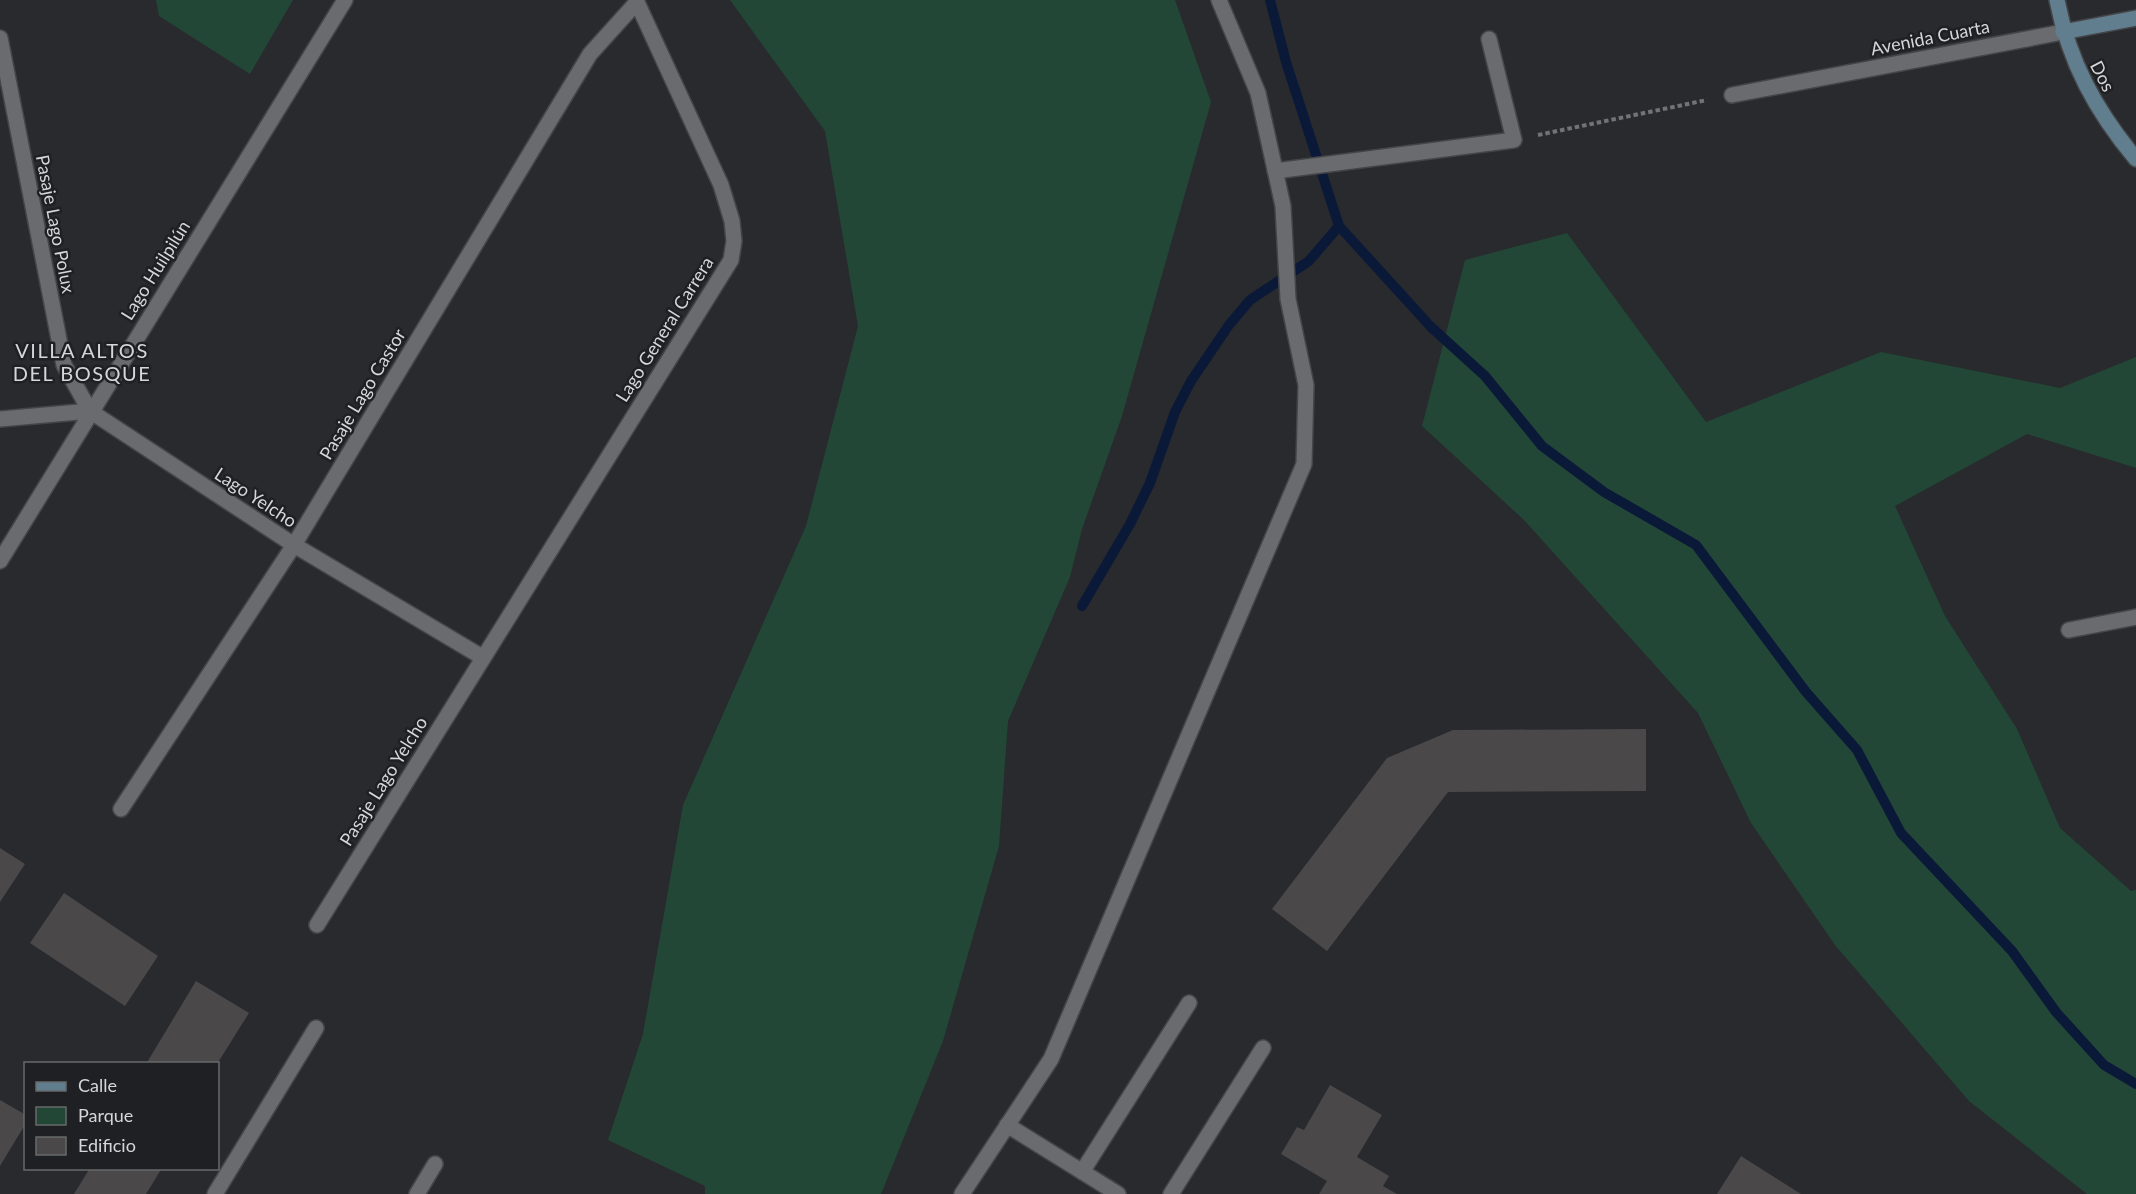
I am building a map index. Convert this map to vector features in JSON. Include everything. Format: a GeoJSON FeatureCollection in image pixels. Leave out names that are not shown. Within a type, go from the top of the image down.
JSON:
{"type":"FeatureCollection","features":[{"type":"Feature","properties":{"kind":"street","name":"Lago Huilpilún"},"geometry":{"type":"LineString","coordinates":[[0,561],[90,411],[345,0]]}},
{"type":"Feature","properties":{"kind":"street"},"geometry":{"type":"LineString","coordinates":[[962,1194],[1051,1059],[1304,464],[1306,385],[1288,299],[1283,206],[1258,93],[1219,0]]}},
{"type":"Feature","properties":{"kind":"street","name":"Dos"},"geometry":{"type":"LineString","coordinates":[[2057,0],[2063,32],[2094,102],[2136,159]]}},
{"type":"Feature","properties":{"kind":"street","name":"Pasaje Lago Castor"},"geometry":{"type":"LineString","coordinates":[[121,809],[294,545],[590,54],[637,1]]}},
{"type":"Feature","properties":{"kind":"street","name":"Lago General Carrera"},"geometry":{"type":"LineString","coordinates":[[482,657],[731,260],[734,241],[732,221],[721,185],[637,1]]}},
{"type":"Feature","properties":{"kind":"street","name":"Avenida Cuarta"},"geometry":{"type":"LineString","coordinates":[[1732,95],[2136,18]]}},
{"type":"Feature","properties":{"kind":"street","name":"Pasaje Lago Polux"},"geometry":{"type":"LineString","coordinates":[[0,38],[64,364],[90,411]]}},
{"type":"Feature","properties":{"kind":"street"},"geometry":{"type":"LineString","coordinates":[[1275,171],[1514,140],[1489,39]]}},
{"type":"Feature","properties":{"kind":"street"},"geometry":{"type":"LineString","coordinates":[[0,419],[90,411]]}},
{"type":"Feature","properties":{"kind":"street","name":"Lago Yelcho"},"geometry":{"type":"LineString","coordinates":[[90,411],[294,545],[482,657]]}},
{"type":"Feature","properties":{"kind":"street"},"geometry":{"type":"LineString","coordinates":[[2069,630],[2136,617]]}},
{"type":"Feature","properties":{"kind":"street","name":"Pasaje Lago Yelcho"},"geometry":{"type":"LineString","coordinates":[[317,925],[482,657]]}},
{"type":"Feature","properties":{"kind":"street"},"geometry":{"type":"LineString","coordinates":[[1082,1172],[1189,1003]]}},
{"type":"Feature","properties":{"kind":"street"},"geometry":{"type":"LineString","coordinates":[[215,1194],[316,1028]]}},
{"type":"Feature","properties":{"kind":"street"},"geometry":{"type":"LineString","coordinates":[[1171,1194],[1263,1048]]}},
{"type":"Feature","properties":{"kind":"street"},"geometry":{"type":"LineString","coordinates":[[1008,1125],[1118,1194]]}},
{"type":"Feature","properties":{"kind":"street"},"geometry":{"type":"LineString","coordinates":[[417,1194],[435,1164]]}},
{"type":"Feature","properties":{"kind":"path"},"geometry":{"type":"LineString","coordinates":[[1514,140],[1732,95]]}},
{"type":"Feature","properties":{"kind":"green space"},"geometry":{"type":"Polygon","coordinates":[[[156,0],[293,0],[250,74],[159,16],[156,0]]]}},
{"type":"Feature","properties":{"kind":"green space"},"geometry":{"type":"Polygon","coordinates":[[[730,0],[1175,0],[1211,102],[1122,416],[1082,529],[1070,577],[1008,721],[999,846],[943,1041],[881,1194],[705,1194],[705,1186],[608,1140],[643,1034],[683,805],[806,526],[858,326],[825,131],[730,0]]]}},
{"type":"Feature","properties":{"kind":"green space"},"geometry":{"type":"Polygon","coordinates":[[[1567,233],[1706,422],[1881,352],[2060,388],[2136,357],[2136,468],[2027,434],[1895,506],[1945,616],[2017,729],[2060,828],[2131,891],[2136,890],[2136,1194],[2087,1194],[1969,1101],[1835,945],[1751,823],[1698,713],[1524,520],[1422,426],[1465,260],[1567,233]]]}},
{"type":"Feature","properties":{"kind":"building"},"geometry":{"type":"Polygon","coordinates":[[[1646,729],[1646,791],[1448,792],[1327,951],[1272,909],[1387,758],[1453,730],[1646,729]]]}},
{"type":"Feature","properties":{"kind":"building"},"geometry":{"type":"Polygon","coordinates":[[[0,848],[25,864],[0,902],[0,848]]]}},
{"type":"Feature","properties":{"kind":"building"},"geometry":{"type":"Polygon","coordinates":[[[64,893],[158,956],[125,1006],[30,943],[64,893]]]}},
{"type":"Feature","properties":{"kind":"building"},"geometry":{"type":"Polygon","coordinates":[[[196,981],[249,1013],[218,1062],[147,1062],[196,981]]]}},
{"type":"Feature","properties":{"kind":"building"},"geometry":{"type":"Polygon","coordinates":[[[1330,1085],[1382,1115],[1357,1157],[1389,1176],[1383,1186],[1397,1194],[1319,1194],[1327,1181],[1281,1154],[1297,1127],[1304,1130],[1330,1085]]]}},
{"type":"Feature","properties":{"kind":"building"},"geometry":{"type":"Polygon","coordinates":[[[0,1100],[24,1114],[24,1126],[0,1166],[0,1100]]]}},
{"type":"Feature","properties":{"kind":"building"},"geometry":{"type":"Polygon","coordinates":[[[1741,1156],[1801,1194],[1717,1194],[1741,1156]]]}},
{"type":"Feature","properties":{"kind":"building"},"geometry":{"type":"Polygon","coordinates":[[[89,1170],[161,1170],[146,1194],[74,1194],[89,1170]]]}},
{"type":"Feature","properties":{"kind":"waterway"},"geometry":{"type":"LineString","coordinates":[[1270,0],[1286,62],[1339,226],[1431,327],[1485,376],[1542,446],[1604,492],[1696,545],[1806,692],[1857,750],[1901,833],[2012,951],[2056,1012],[2104,1065],[2136,1084]]}},
{"type":"Feature","properties":{"kind":"waterway"},"geometry":{"type":"LineString","coordinates":[[1082,606],[1130,524],[1150,483],[1175,412],[1191,381],[1229,325],[1250,300],[1309,261],[1339,226]]}},
{"type":"Feature","properties":{"kind":"district","name":"VILLA ALTOS DEL BOSQUE"},"geometry":{"type":"Point","coordinates":[82,362]}}]}
